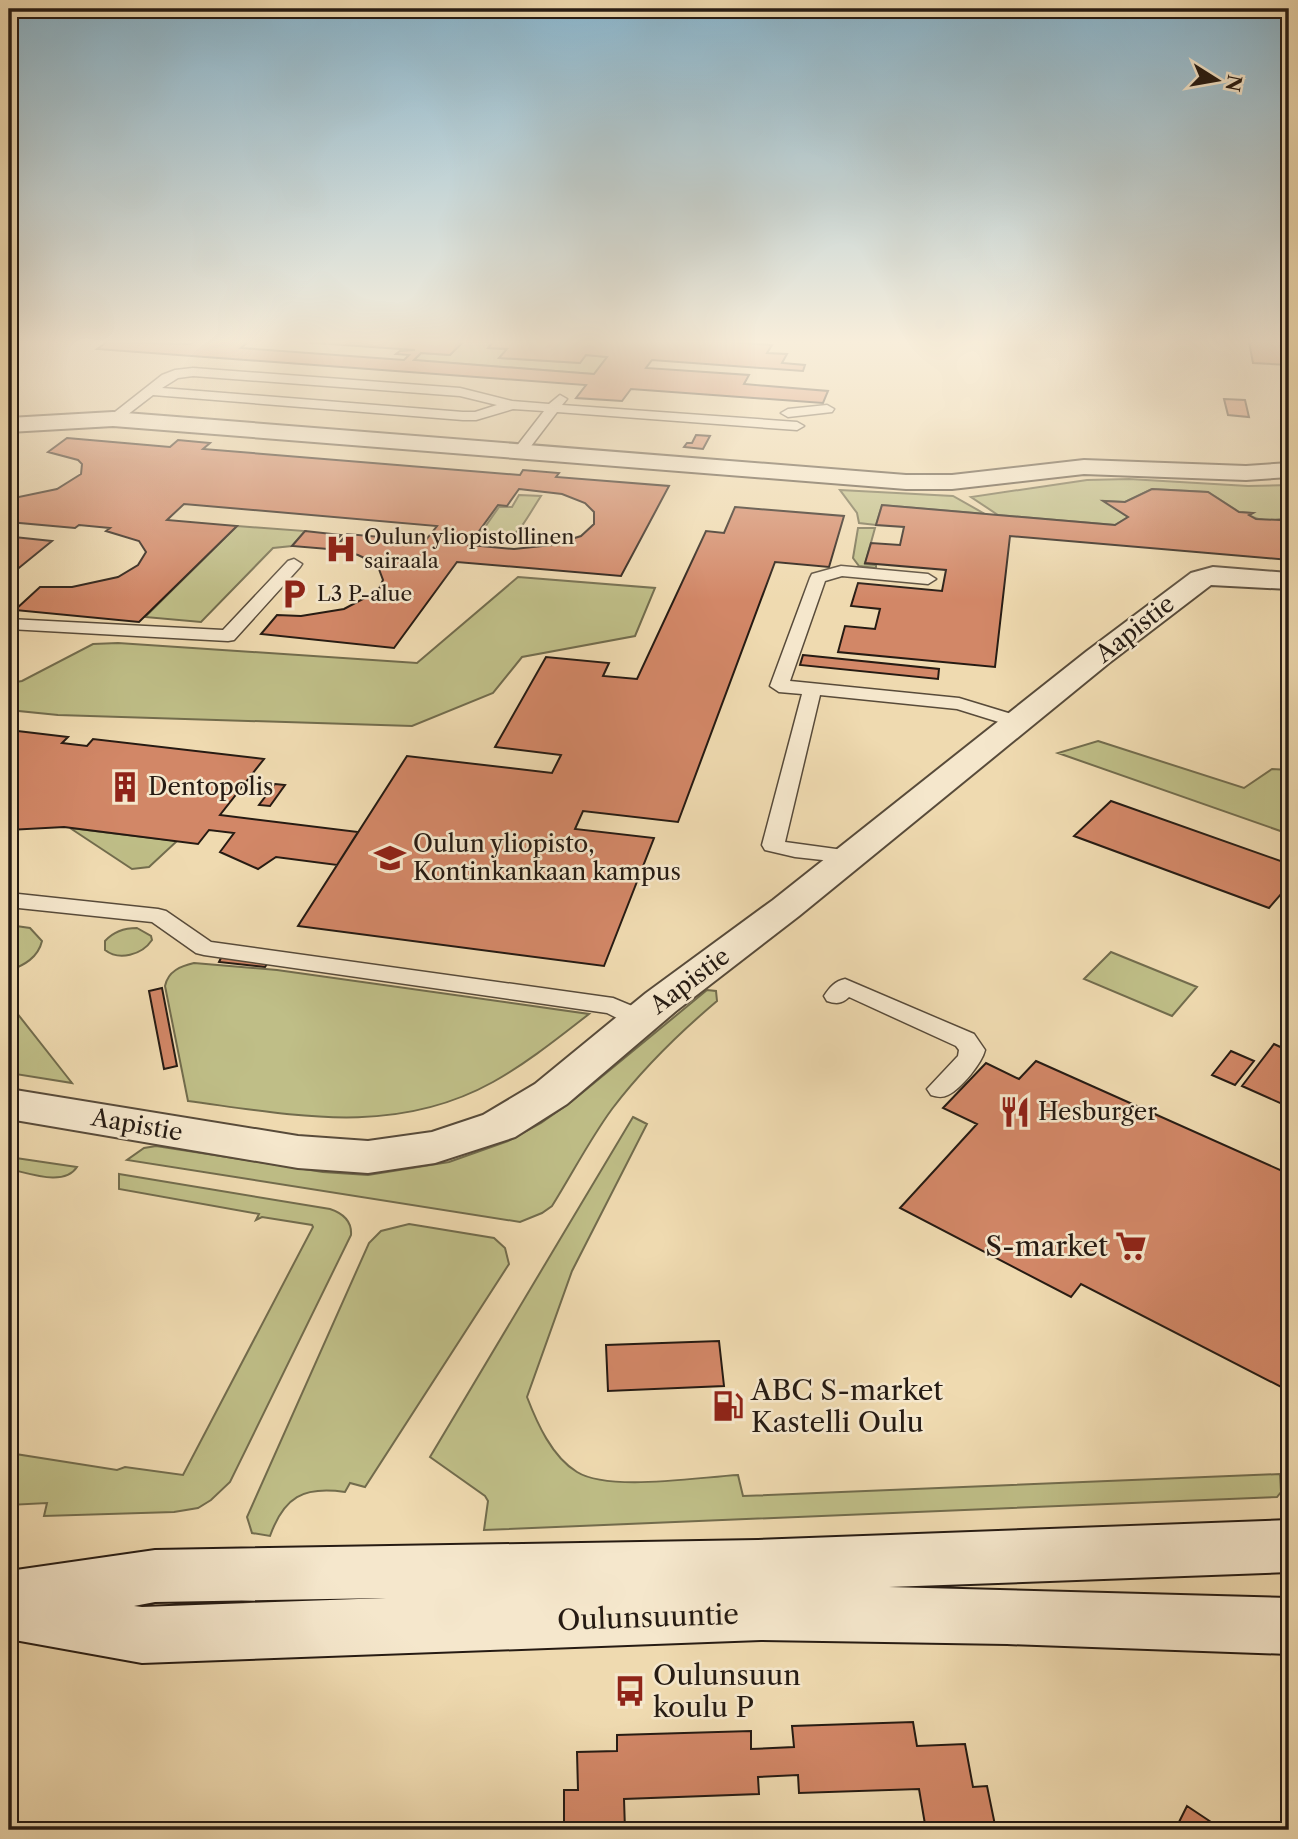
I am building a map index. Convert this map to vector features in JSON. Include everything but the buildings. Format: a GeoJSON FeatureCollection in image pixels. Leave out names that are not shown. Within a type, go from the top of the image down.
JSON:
{"type":"FeatureCollection","features":[{"type":"Feature","properties":{"kind":"street"},"geometry":{"type":"LineString","coordinates":[[289,428],[520,451],[906,482],[952,482],[1084,467],[1247,473],[1289,470]]}},
{"type":"Feature","properties":{"kind":"street","name":"Aapistie"},"geometry":{"type":"LineString","coordinates":[[9,1104],[298,1152],[368,1157],[435,1147],[499,1126],[551,1094],[640,1019],[850,857],[1200,579],[1213,575],[1289,581]]}},
{"type":"Feature","properties":{"kind":"street","name":"Oulunsuuntie"},"geometry":{"type":"LineString","coordinates":[[9,1598],[155,1576],[758,1566],[1289,1546]]}},
{"type":"Feature","properties":{"kind":"street","name":"Oulunsuuntie"},"geometry":{"type":"LineString","coordinates":[[9,1612],[142,1635],[761,1613],[1007,1616],[1289,1626]]}},
{"type":"Feature","properties":{"kind":"lane"},"geometry":{"type":"LineString","coordinates":[[520,451],[538,428]]}},
{"type":"Feature","properties":{"kind":"lane"},"geometry":{"type":"LineString","coordinates":[[9,624],[228,636],[294,564]]}},
{"type":"Feature","properties":{"kind":"lane"},"geometry":{"type":"LineString","coordinates":[[928,579],[841,571],[818,578],[779,686],[959,705],[1018,722]]}},
{"type":"Feature","properties":{"kind":"lane"},"geometry":{"type":"LineString","coordinates":[[812,689],[773,845],[795,851],[850,857]]}},
{"type":"Feature","properties":{"kind":"lane"},"geometry":{"type":"LineString","coordinates":[[9,900],[158,916],[204,948],[614,1006],[640,1019]]}},
{"type":"Feature","properties":{"kind":"lane"},"geometry":{"type":"LineString","coordinates":[[836,996],[845,986],[965,1040],[972,1050],[970,1059],[940,1089]]}},
{"type":"Feature","properties":{"kind":"shaded area"},"geometry":{"type":"Polygon","coordinates":[[[1129,479],[1248,486],[1289,485],[1289,515],[1275,520],[1264,520],[1249,515],[1252,513],[1239,512],[1208,492],[1152,489],[1125,502],[1105,501],[1128,517],[1115,525],[998,515],[971,497],[1087,480],[1129,479]]]}},
{"type":"Feature","properties":{"kind":"shaded area"},"geometry":{"type":"Polygon","coordinates":[[[840,490],[953,496],[985,514],[882,505],[876,525],[859,523],[857,513],[840,490]]]}},
{"type":"Feature","properties":{"kind":"shaded area"},"geometry":{"type":"Polygon","coordinates":[[[519,495],[541,496],[515,533],[499,542],[473,544],[499,507],[512,507],[519,495]]]}},
{"type":"Feature","properties":{"kind":"shaded area"},"geometry":{"type":"Polygon","coordinates":[[[237,526],[305,531],[292,546],[273,548],[201,622],[145,617],[237,526]]]}},
{"type":"Feature","properties":{"kind":"shaded area"},"geometry":{"type":"Polygon","coordinates":[[[858,528],[875,528],[865,564],[876,565],[876,568],[859,566],[853,558],[858,528]]]}},
{"type":"Feature","properties":{"kind":"shaded area"},"geometry":{"type":"Polygon","coordinates":[[[518,577],[655,588],[635,636],[522,657],[493,693],[412,726],[58,715],[9,710],[9,683],[22,681],[93,644],[118,643],[417,663],[518,577]]]}},
{"type":"Feature","properties":{"kind":"shaded area"},"geometry":{"type":"Polygon","coordinates":[[[1098,741],[1244,788],[1272,769],[1289,770],[1289,834],[1058,753],[1098,741]]]}},
{"type":"Feature","properties":{"kind":"shaded area"},"geometry":{"type":"Polygon","coordinates":[[[70,828],[177,841],[149,867],[132,869],[70,828]]]}},
{"type":"Feature","properties":{"kind":"shaded area"},"geometry":{"type":"Polygon","coordinates":[[[9,925],[30,928],[42,941],[34,956],[9,971],[9,925]]]}},
{"type":"Feature","properties":{"kind":"shaded area"},"geometry":{"type":"Polygon","coordinates":[[[137,928],[151,936],[152,940],[148,945],[136,953],[123,956],[105,950],[105,941],[116,932],[137,928]]]}},
{"type":"Feature","properties":{"kind":"shaded area"},"geometry":{"type":"Polygon","coordinates":[[[1111,952],[1197,987],[1172,1016],[1084,979],[1111,952]]]}},
{"type":"Feature","properties":{"kind":"shaded area"},"geometry":{"type":"Polygon","coordinates":[[[194,963],[277,970],[589,1014],[518,1067],[456,1099],[418,1110],[381,1116],[305,1116],[266,1112],[188,1101],[165,986],[176,970],[194,963]]]}},
{"type":"Feature","properties":{"kind":"shaded area"},"geometry":{"type":"Polygon","coordinates":[[[707,990],[716,991],[717,1001],[636,1079],[596,1132],[552,1206],[520,1222],[127,1160],[144,1148],[156,1146],[323,1172],[368,1175],[449,1162],[508,1141],[541,1123],[571,1102],[707,990]]]}},
{"type":"Feature","properties":{"kind":"shaded area"},"geometry":{"type":"Polygon","coordinates":[[[9,1003],[72,1083],[9,1073],[9,1003]]]}},
{"type":"Feature","properties":{"kind":"shaded area"},"geometry":{"type":"Polygon","coordinates":[[[633,1117],[647,1124],[572,1271],[527,1397],[553,1449],[577,1472],[592,1478],[632,1482],[738,1475],[743,1496],[1280,1474],[1281,1492],[1277,1497],[484,1530],[488,1501],[485,1496],[430,1457],[633,1117]]]}},
{"type":"Feature","properties":{"kind":"shaded area"},"geometry":{"type":"Polygon","coordinates":[[[9,1157],[77,1167],[64,1176],[46,1177],[9,1169],[9,1157]]]}},
{"type":"Feature","properties":{"kind":"shaded area"},"geometry":{"type":"Polygon","coordinates":[[[119,1174],[330,1209],[345,1218],[351,1235],[230,1482],[211,1500],[198,1508],[174,1512],[44,1516],[47,1503],[9,1505],[9,1453],[117,1470],[125,1467],[183,1475],[313,1227],[262,1217],[256,1220],[259,1214],[119,1189],[119,1174]]]}},
{"type":"Feature","properties":{"kind":"shaded area"},"geometry":{"type":"Polygon","coordinates":[[[409,1224],[494,1238],[505,1248],[509,1264],[365,1487],[350,1483],[345,1492],[318,1491],[297,1497],[282,1512],[270,1536],[252,1533],[247,1517],[369,1243],[381,1231],[409,1224]]]}},
{"type":"Feature","properties":{"kind":"place","name":"Oulun yliopistollinen sairaala"},"geometry":{"type":"Point","coordinates":[341,549]}},
{"type":"Feature","properties":{"kind":"place","name":"L3 P-alue"},"geometry":{"type":"Point","coordinates":[294,594]}},
{"type":"Feature","properties":{"kind":"place","name":"Dentopolis"},"geometry":{"type":"Point","coordinates":[125,787]}},
{"type":"Feature","properties":{"kind":"place","name":"Oulun yliopisto, Kontinkankaan kampus"},"geometry":{"type":"Point","coordinates":[390,858]}},
{"type":"Feature","properties":{"kind":"place","name":"Hesburger"},"geometry":{"type":"Point","coordinates":[1015,1112]}},
{"type":"Feature","properties":{"kind":"place","name":"S-market"},"geometry":{"type":"Point","coordinates":[1131,1246]}},
{"type":"Feature","properties":{"kind":"place","name":"ABC S-market Kastelli Oulu"},"geometry":{"type":"Point","coordinates":[728,1406]}},
{"type":"Feature","properties":{"kind":"place","name":"Oulunsuun koulu P"},"geometry":{"type":"Point","coordinates":[630,1691]}}]}
